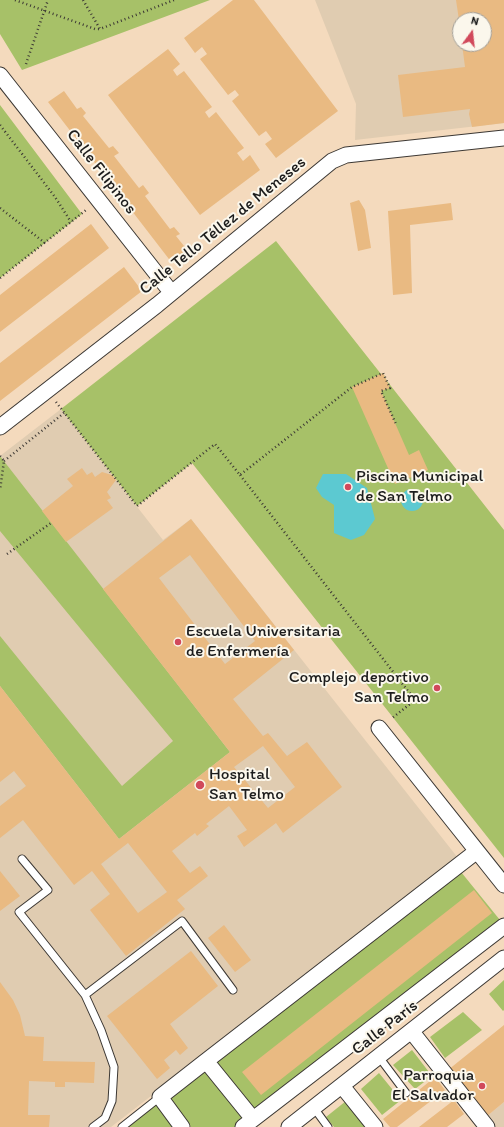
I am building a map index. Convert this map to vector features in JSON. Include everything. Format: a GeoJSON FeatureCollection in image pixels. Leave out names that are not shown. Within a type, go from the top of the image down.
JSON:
{"type":"FeatureCollection","features":[{"type":"Feature","properties":{"kind":"street","name":"Calle Filipinos"},"geometry":{"type":"LineString","coordinates":[[0,75],[171,292]]}},
{"type":"Feature","properties":{"kind":"street","name":"Calle Tello Téllez de Meneses"},"geometry":{"type":"LineString","coordinates":[[0,427],[171,292],[332,161],[346,155],[504,138]]}},
{"type":"Feature","properties":{"kind":"street"},"geometry":{"type":"LineString","coordinates":[[379,728],[504,885]]}},
{"type":"Feature","properties":{"kind":"street"},"geometry":{"type":"LineString","coordinates":[[182,1127],[160,1097],[477,851]]}},
{"type":"Feature","properties":{"kind":"street"},"geometry":{"type":"LineString","coordinates":[[206,1061],[248,1123],[504,926]]}},
{"type":"Feature","properties":{"kind":"street","name":"Calle París"},"geometry":{"type":"LineString","coordinates":[[289,1127],[412,1032],[504,958]]}},
{"type":"Feature","properties":{"kind":"street"},"geometry":{"type":"LineString","coordinates":[[412,1032],[487,1127]]}},
{"type":"Feature","properties":{"kind":"street"},"geometry":{"type":"LineString","coordinates":[[342,1086],[376,1127]]}},
{"type":"Feature","properties":{"kind":"lane"},"geometry":{"type":"LineString","coordinates":[[22,859],[48,890],[19,912],[85,995],[101,1030],[114,1066],[112,1101],[105,1118],[93,1127]]}},
{"type":"Feature","properties":{"kind":"lane"},"geometry":{"type":"LineString","coordinates":[[85,995],[182,922],[233,990]]}},
{"type":"Feature","properties":{"kind":"lane"},"geometry":{"type":"LineString","coordinates":[[379,1057],[406,1093]]}},
{"type":"Feature","properties":{"kind":"lane"},"geometry":{"type":"LineString","coordinates":[[122,1127],[160,1097]]}},
{"type":"Feature","properties":{"kind":"lane"},"geometry":{"type":"LineString","coordinates":[[314,1108],[328,1127]]}},
{"type":"Feature","properties":{"kind":"path"},"geometry":{"type":"LineString","coordinates":[[15,0],[95,29],[100,29],[174,0]]}},
{"type":"Feature","properties":{"kind":"path"},"geometry":{"type":"LineString","coordinates":[[26,64],[48,0]]}},
{"type":"Feature","properties":{"kind":"path"},"geometry":{"type":"LineString","coordinates":[[83,0],[100,29]]}},
{"type":"Feature","properties":{"kind":"path"},"geometry":{"type":"LineString","coordinates":[[0,125],[55,197],[71,222]]}},
{"type":"Feature","properties":{"kind":"path"},"geometry":{"type":"LineString","coordinates":[[0,278],[99,200]]}},
{"type":"Feature","properties":{"kind":"path"},"geometry":{"type":"LineString","coordinates":[[0,208],[45,243]]}},
{"type":"Feature","properties":{"kind":"path"},"geometry":{"type":"LineString","coordinates":[[240,475],[352,387],[383,373],[390,388],[381,391],[396,424]]}},
{"type":"Feature","properties":{"kind":"path"},"geometry":{"type":"LineString","coordinates":[[47,391],[136,506],[215,444],[415,700],[379,728]]}},
{"type":"Feature","properties":{"kind":"path"},"geometry":{"type":"LineString","coordinates":[[0,490],[4,461],[64,413]]}},
{"type":"Feature","properties":{"kind":"path"},"geometry":{"type":"LineString","coordinates":[[0,456],[4,461]]}},
{"type":"Feature","properties":{"kind":"path"},"geometry":{"type":"LineString","coordinates":[[7,554],[51,523]]}},
{"type":"Feature","properties":{"kind":"shaded area"},"geometry":{"type":"Polygon","coordinates":[[[315,0],[504,0],[504,123],[355,140],[356,104],[315,0]]]}},
{"type":"Feature","properties":{"kind":"shaded area","name":"Hospital San Telmo"},"geometry":{"type":"Polygon","coordinates":[[[61,409],[163,540],[191,519],[458,858],[111,1127],[0,1127],[0,456],[61,409]]]}},
{"type":"Feature","properties":{"kind":"shaded area"},"geometry":{"type":"Polygon","coordinates":[[[504,1102],[504,1127],[496,1127],[486,1117],[504,1102]]]}},
{"type":"Feature","properties":{"kind":"green space"},"geometry":{"type":"Polygon","coordinates":[[[0,0],[210,0],[22,70],[0,34],[0,0]]]}},
{"type":"Feature","properties":{"kind":"green space"},"geometry":{"type":"Polygon","coordinates":[[[0,105],[82,214],[0,278],[0,105]]]}},
{"type":"Feature","properties":{"kind":"green space","name":"Complejo deportivo San Telmo"},"geometry":{"type":"Polygon","coordinates":[[[276,241],[381,374],[383,373],[387,381],[504,530],[504,858],[192,463],[137,506],[61,409],[276,241]]]}},
{"type":"Feature","properties":{"kind":"green space"},"geometry":{"type":"Polygon","coordinates":[[[0,456],[230,752],[119,839],[0,686],[0,636],[122,786],[173,741],[0,531],[0,456]]]}},
{"type":"Feature","properties":{"kind":"green space"},"geometry":{"type":"Polygon","coordinates":[[[457,867],[504,925],[253,1119],[206,1061],[457,867]]]}},
{"type":"Feature","properties":{"kind":"green space"},"geometry":{"type":"Polygon","coordinates":[[[504,980],[504,1010],[503,1011],[489,994],[504,980]]]}},
{"type":"Feature","properties":{"kind":"green space"},"geometry":{"type":"Polygon","coordinates":[[[463,1012],[482,1030],[445,1058],[430,1037],[463,1012]]]}},
{"type":"Feature","properties":{"kind":"green space"},"geometry":{"type":"Polygon","coordinates":[[[412,1050],[432,1076],[415,1089],[393,1065],[412,1050]]]}},
{"type":"Feature","properties":{"kind":"green space"},"geometry":{"type":"Polygon","coordinates":[[[206,1067],[251,1121],[244,1127],[191,1127],[167,1098],[206,1067]]]}},
{"type":"Feature","properties":{"kind":"green space"},"geometry":{"type":"Polygon","coordinates":[[[379,1073],[401,1100],[382,1115],[361,1089],[379,1073]]]}},
{"type":"Feature","properties":{"kind":"green space"},"geometry":{"type":"Polygon","coordinates":[[[160,1097],[182,1127],[122,1127],[160,1097]]]}},
{"type":"Feature","properties":{"kind":"green space"},"geometry":{"type":"Polygon","coordinates":[[[346,1101],[366,1125],[364,1127],[334,1127],[326,1117],[346,1101]]]}},
{"type":"Feature","properties":{"kind":"water"},"geometry":{"type":"Polygon","coordinates":[[[323,474],[346,474],[367,488],[375,519],[364,535],[351,540],[334,533],[334,505],[322,497],[316,488],[323,474]]]}},
{"type":"Feature","properties":{"kind":"water"},"geometry":{"type":"Polygon","coordinates":[[[412,489],[420,492],[423,500],[420,508],[412,511],[404,508],[401,500],[404,492],[412,489]]]}},
{"type":"Feature","properties":{"kind":"building"},"geometry":{"type":"Polygon","coordinates":[[[233,0],[254,0],[338,111],[276,158],[265,144],[272,139],[266,131],[259,136],[232,101],[239,95],[235,90],[228,95],[200,59],[207,54],[202,47],[195,53],[184,38],[233,0]]]}},
{"type":"Feature","properties":{"kind":"building"},"geometry":{"type":"Polygon","coordinates":[[[456,0],[504,0],[504,123],[472,127],[469,114],[470,109],[403,117],[398,75],[465,67],[463,52],[492,52],[492,12],[458,12],[456,0]]]}},
{"type":"Feature","properties":{"kind":"building"},"geometry":{"type":"Polygon","coordinates":[[[168,49],[180,64],[173,70],[177,76],[184,71],[212,107],[205,112],[209,118],[216,112],[244,148],[237,153],[243,161],[250,155],[260,170],[200,215],[108,95],[168,49]]]}},
{"type":"Feature","properties":{"kind":"building"},"geometry":{"type":"Polygon","coordinates":[[[64,91],[77,109],[81,107],[86,113],[83,116],[109,148],[113,146],[119,153],[114,156],[139,188],[143,185],[149,193],[145,196],[170,229],[174,227],[180,234],[176,236],[188,251],[172,263],[48,102],[64,91]]]}},
{"type":"Feature","properties":{"kind":"building"},"geometry":{"type":"Polygon","coordinates":[[[359,200],[365,210],[371,248],[358,251],[350,203],[359,200]]]}},
{"type":"Feature","properties":{"kind":"building"},"geometry":{"type":"Polygon","coordinates":[[[451,203],[453,220],[410,225],[412,293],[393,295],[388,211],[451,203]]]}},
{"type":"Feature","properties":{"kind":"building"},"geometry":{"type":"Polygon","coordinates":[[[91,224],[109,248],[0,332],[0,295],[91,224]]]}},
{"type":"Feature","properties":{"kind":"building"},"geometry":{"type":"Polygon","coordinates":[[[124,267],[142,291],[0,401],[0,363],[124,267]]]}},
{"type":"Feature","properties":{"kind":"building"},"geometry":{"type":"Polygon","coordinates":[[[383,373],[390,388],[381,391],[409,455],[419,450],[428,470],[395,484],[352,387],[383,373]]]}},
{"type":"Feature","properties":{"kind":"building"},"geometry":{"type":"Polygon","coordinates":[[[82,468],[87,475],[92,472],[95,477],[102,472],[112,475],[116,480],[107,492],[111,498],[107,500],[113,508],[66,542],[42,511],[73,486],[67,479],[82,468]]]}},
{"type":"Feature","properties":{"kind":"building"},"geometry":{"type":"Polygon","coordinates":[[[191,519],[294,650],[233,699],[263,736],[268,733],[287,756],[307,742],[342,787],[283,833],[276,823],[244,847],[237,836],[247,830],[229,806],[206,824],[209,826],[197,836],[195,833],[172,851],[190,873],[200,866],[208,876],[177,900],[185,909],[126,956],[90,910],[110,894],[92,871],[74,885],[23,820],[0,838],[0,806],[26,786],[14,771],[0,782],[0,686],[119,839],[230,752],[103,589],[191,519]],[[190,555],[159,578],[225,664],[255,641],[190,555]],[[263,746],[234,767],[268,808],[295,787],[263,746]],[[128,843],[101,864],[138,913],[167,892],[128,843]]]}},
{"type":"Feature","properties":{"kind":"building"},"geometry":{"type":"Polygon","coordinates":[[[0,871],[20,896],[0,911],[0,871]]]}},
{"type":"Feature","properties":{"kind":"building"},"geometry":{"type":"Polygon","coordinates":[[[474,890],[492,913],[261,1095],[242,1072],[474,890]]]}},
{"type":"Feature","properties":{"kind":"building"},"geometry":{"type":"Polygon","coordinates":[[[224,925],[251,960],[235,972],[208,938],[224,925]]]}},
{"type":"Feature","properties":{"kind":"building"},"geometry":{"type":"Polygon","coordinates":[[[191,951],[218,986],[170,1024],[188,1048],[180,1055],[176,1050],[164,1060],[170,1068],[157,1079],[107,1016],[191,951]]]}},
{"type":"Feature","properties":{"kind":"building"},"geometry":{"type":"Polygon","coordinates":[[[0,982],[13,1000],[20,1015],[25,1036],[44,1037],[43,1061],[95,1062],[94,1083],[65,1082],[65,1087],[55,1087],[55,1082],[29,1081],[28,1115],[50,1115],[49,1127],[0,1127],[0,982]]]}},
{"type":"Feature","properties":{"kind":"building","name":"Parroquia El Salvador"},"geometry":{"type":"Polygon","coordinates":[[[504,1025],[504,1102],[486,1117],[448,1070],[504,1025]]]}},
{"type":"Feature","properties":{"kind":"building"},"geometry":{"type":"Polygon","coordinates":[[[435,1077],[445,1090],[397,1127],[390,1127],[383,1119],[435,1077]]]}},
{"type":"Feature","properties":{"kind":"building"},"geometry":{"type":"Polygon","coordinates":[[[454,1100],[464,1114],[447,1127],[419,1127],[454,1100]]]}},
{"type":"Feature","properties":{"kind":"place","name":"Piscina Municipal de San Telmo"},"geometry":{"type":"Point","coordinates":[348,487]}},
{"type":"Feature","properties":{"kind":"place","name":"Escuela Universitaria de Enfermería"},"geometry":{"type":"Point","coordinates":[178,642]}},
{"type":"Feature","properties":{"kind":"place","name":"Complejo deportivo San Telmo"},"geometry":{"type":"Point","coordinates":[437,688]}},
{"type":"Feature","properties":{"kind":"place","name":"Hospital San Telmo"},"geometry":{"type":"Point","coordinates":[200,785]}},
{"type":"Feature","properties":{"kind":"place","name":"Parroquia El Salvador"},"geometry":{"type":"Point","coordinates":[482,1086]}}]}
